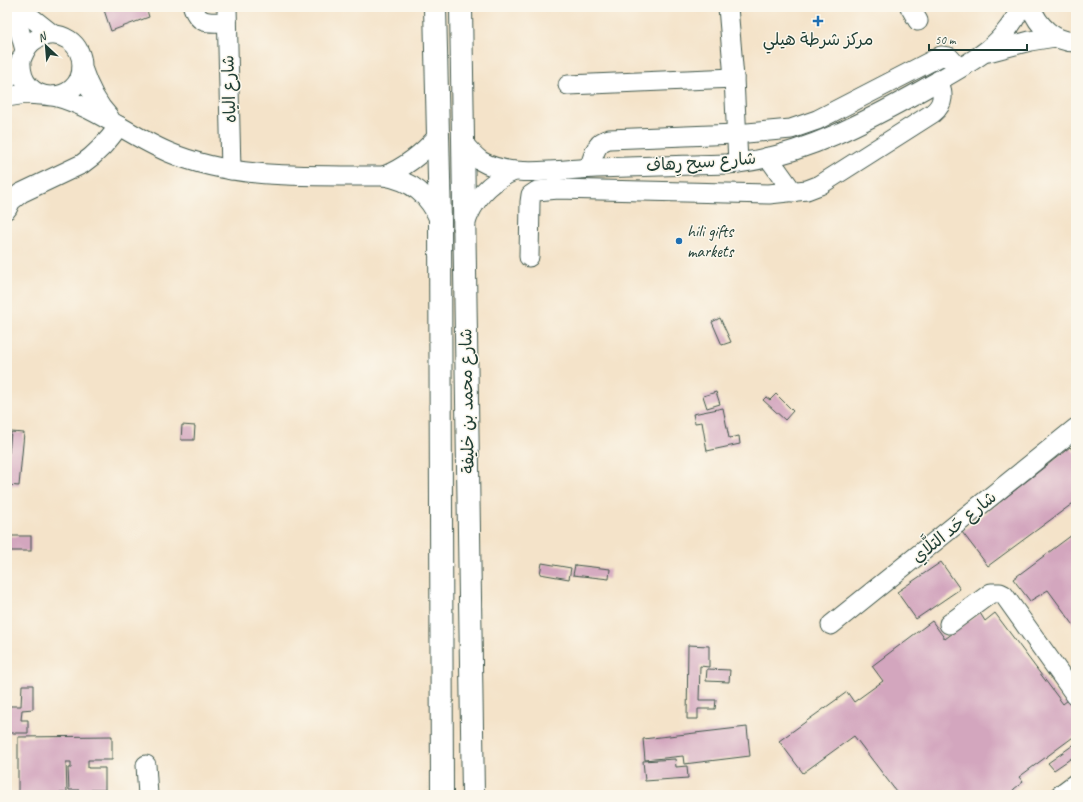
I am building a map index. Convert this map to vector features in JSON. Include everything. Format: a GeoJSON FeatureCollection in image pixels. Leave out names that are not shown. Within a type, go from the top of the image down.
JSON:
{"type":"FeatureCollection","features":[{"type":"Feature","properties":{"kind":"highway","name":"شارع محمد بن خليفة"},"geometry":{"type":"LineString","coordinates":[[435,7],[440,221],[442,795]]}},
{"type":"Feature","properties":{"kind":"highway","name":"شارع محمد بن خليفة"},"geometry":{"type":"LineString","coordinates":[[461,7],[473,795]]}},
{"type":"Feature","properties":{"kind":"street"},"geometry":{"type":"LineString","coordinates":[[13,7],[23,55],[20,69],[22,77],[33,91],[79,104],[128,132],[169,152],[212,167],[265,175],[384,176],[405,182],[423,194],[430,202],[440,221]]}},
{"type":"Feature","properties":{"kind":"street"},"geometry":{"type":"LineString","coordinates":[[18,7],[52,34]]}},
{"type":"Feature","properties":{"kind":"street"},"geometry":{"type":"LineString","coordinates":[[193,7],[197,17],[201,20],[227,15]]}},
{"type":"Feature","properties":{"kind":"street"},"geometry":{"type":"LineString","coordinates":[[728,7],[734,78],[738,163]]}},
{"type":"Feature","properties":{"kind":"street","name":"شارع سيح رِهاف"},"geometry":{"type":"LineString","coordinates":[[464,143],[471,153],[490,166],[502,170],[558,180],[589,168],[738,163],[768,157],[826,139],[883,112],[983,54],[1003,36],[1021,7]]}},
{"type":"Feature","properties":{"kind":"street"},"geometry":{"type":"LineString","coordinates":[[1031,7],[1040,25],[1055,37],[1075,43]]}},
{"type":"Feature","properties":{"kind":"street","name":"شارع الياه"},"geometry":{"type":"LineString","coordinates":[[227,15],[231,170]]}},
{"type":"Feature","properties":{"kind":"street"},"geometry":{"type":"LineString","coordinates":[[7,80],[32,42],[41,36],[52,34],[68,39],[79,52],[82,60],[82,68],[78,82],[61,95],[47,96],[26,94],[7,97]]}},
{"type":"Feature","properties":{"kind":"street","name":"شارع سيح رِهاف"},"geometry":{"type":"LineString","coordinates":[[983,54],[1018,44],[1055,37]]}},
{"type":"Feature","properties":{"kind":"street"},"geometry":{"type":"LineString","coordinates":[[589,168],[598,145],[604,140],[775,132],[791,129],[817,120],[941,56],[949,57],[959,68]]}},
{"type":"Feature","properties":{"kind":"street"},"geometry":{"type":"LineString","coordinates":[[82,68],[94,97],[105,113],[116,124]]}},
{"type":"Feature","properties":{"kind":"street"},"geometry":{"type":"LineString","coordinates":[[568,85],[734,78]]}},
{"type":"Feature","properties":{"kind":"street"},"geometry":{"type":"LineString","coordinates":[[529,257],[531,195],[558,180],[768,194],[807,190],[820,185],[933,113],[940,107],[942,98],[939,80]]}},
{"type":"Feature","properties":{"kind":"street"},"geometry":{"type":"LineString","coordinates":[[7,209],[11,201],[21,193],[82,164],[91,158],[107,143],[116,124]]}},
{"type":"Feature","properties":{"kind":"street"},"geometry":{"type":"LineString","coordinates":[[384,176],[414,160],[438,136]]}},
{"type":"Feature","properties":{"kind":"street"},"geometry":{"type":"LineString","coordinates":[[768,157],[793,192]]}},
{"type":"Feature","properties":{"kind":"street","name":"شارع سيح رِهاف"},"geometry":{"type":"LineString","coordinates":[[464,226],[474,202],[482,192],[502,176],[514,171]]}},
{"type":"Feature","properties":{"kind":"street","name":"شارع حَد التلَّاي"},"geometry":{"type":"LineString","coordinates":[[831,625],[1076,428]]}},
{"type":"Feature","properties":{"kind":"street"},"geometry":{"type":"LineString","coordinates":[[949,624],[991,593],[1000,593],[1004,595],[1076,696]]}},
{"type":"Feature","properties":{"kind":"street"},"geometry":{"type":"LineString","coordinates":[[146,765],[148,795]]}},
{"type":"Feature","properties":{"kind":"street"},"geometry":{"type":"LineString","coordinates":[[1060,795],[1076,783]]}},
{"type":"Feature","properties":{"kind":"building"},"geometry":{"type":"Polygon","coordinates":[[[103,7],[146,7],[149,17],[111,31],[103,7]]]}},
{"type":"Feature","properties":{"kind":"building"},"geometry":{"type":"Polygon","coordinates":[[[720,318],[731,342],[722,345],[712,322],[720,318]]]}},
{"type":"Feature","properties":{"kind":"building"},"geometry":{"type":"Polygon","coordinates":[[[716,392],[720,404],[707,408],[703,396],[716,392]]]}},
{"type":"Feature","properties":{"kind":"building"},"geometry":{"type":"Polygon","coordinates":[[[776,394],[793,411],[785,420],[763,400],[766,397],[770,400],[776,394]]]}},
{"type":"Feature","properties":{"kind":"building"},"geometry":{"type":"Polygon","coordinates":[[[723,408],[729,438],[739,436],[740,444],[707,451],[702,422],[695,423],[693,414],[723,408]]]}},
{"type":"Feature","properties":{"kind":"building"},"geometry":{"type":"Polygon","coordinates":[[[182,425],[195,426],[194,440],[181,440],[182,425]]]}},
{"type":"Feature","properties":{"kind":"building"},"geometry":{"type":"Polygon","coordinates":[[[11,432],[24,433],[19,486],[7,485],[7,453],[9,453],[11,432]]]}},
{"type":"Feature","properties":{"kind":"building"},"geometry":{"type":"Polygon","coordinates":[[[1070,447],[1076,454],[1076,501],[988,566],[962,532],[1070,447]]]}},
{"type":"Feature","properties":{"kind":"building"},"geometry":{"type":"Polygon","coordinates":[[[1076,532],[1076,628],[1048,590],[1030,601],[1013,579],[1076,532]]]}},
{"type":"Feature","properties":{"kind":"building"},"geometry":{"type":"Polygon","coordinates":[[[7,536],[31,536],[31,551],[7,551],[7,536]]]}},
{"type":"Feature","properties":{"kind":"building"},"geometry":{"type":"Polygon","coordinates":[[[941,562],[960,589],[916,619],[897,592],[941,562]]]}},
{"type":"Feature","properties":{"kind":"building"},"geometry":{"type":"Polygon","coordinates":[[[542,563],[571,568],[569,579],[540,574],[542,563]]]}},
{"type":"Feature","properties":{"kind":"building"},"geometry":{"type":"Polygon","coordinates":[[[575,565],[610,569],[609,579],[573,575],[575,565]]]}},
{"type":"Feature","properties":{"kind":"building"},"geometry":{"type":"Polygon","coordinates":[[[980,613],[985,621],[995,613],[1063,704],[1068,700],[1076,710],[1076,735],[1019,777],[1023,782],[1014,789],[1011,795],[899,795],[854,736],[803,773],[779,741],[847,692],[854,702],[883,681],[872,666],[932,621],[945,639],[980,613]]]}},
{"type":"Feature","properties":{"kind":"building"},"geometry":{"type":"Polygon","coordinates":[[[688,645],[709,646],[709,667],[700,666],[699,700],[716,700],[715,709],[698,709],[698,719],[687,719],[688,645]]]}},
{"type":"Feature","properties":{"kind":"building"},"geometry":{"type":"Polygon","coordinates":[[[707,669],[730,670],[729,682],[706,681],[707,669]]]}},
{"type":"Feature","properties":{"kind":"building"},"geometry":{"type":"Polygon","coordinates":[[[22,685],[33,685],[33,709],[22,710],[21,720],[28,720],[28,733],[8,733],[9,706],[21,706],[22,685]]]}},
{"type":"Feature","properties":{"kind":"building"},"geometry":{"type":"Polygon","coordinates":[[[747,727],[750,756],[684,764],[683,756],[645,760],[643,739],[747,727]]]}},
{"type":"Feature","properties":{"kind":"building"},"geometry":{"type":"Polygon","coordinates":[[[112,736],[112,760],[88,760],[88,768],[105,768],[105,790],[91,790],[91,795],[79,795],[79,790],[69,790],[68,768],[71,768],[71,762],[66,762],[67,793],[58,793],[58,795],[18,795],[18,737],[112,736]]]}},
{"type":"Feature","properties":{"kind":"building"},"geometry":{"type":"Polygon","coordinates":[[[1076,743],[1076,755],[1054,770],[1048,763],[1076,743]]]}},
{"type":"Feature","properties":{"kind":"building"},"geometry":{"type":"Polygon","coordinates":[[[675,759],[676,767],[687,766],[688,778],[645,781],[643,761],[675,759]]]}},
{"type":"Feature","properties":{"kind":"place","name":"مركز شرطة هيلي"},"geometry":{"type":"Point","coordinates":[818,21]}},
{"type":"Feature","properties":{"kind":"place","name":"hili gifts markets"},"geometry":{"type":"Point","coordinates":[679,241]}}]}
